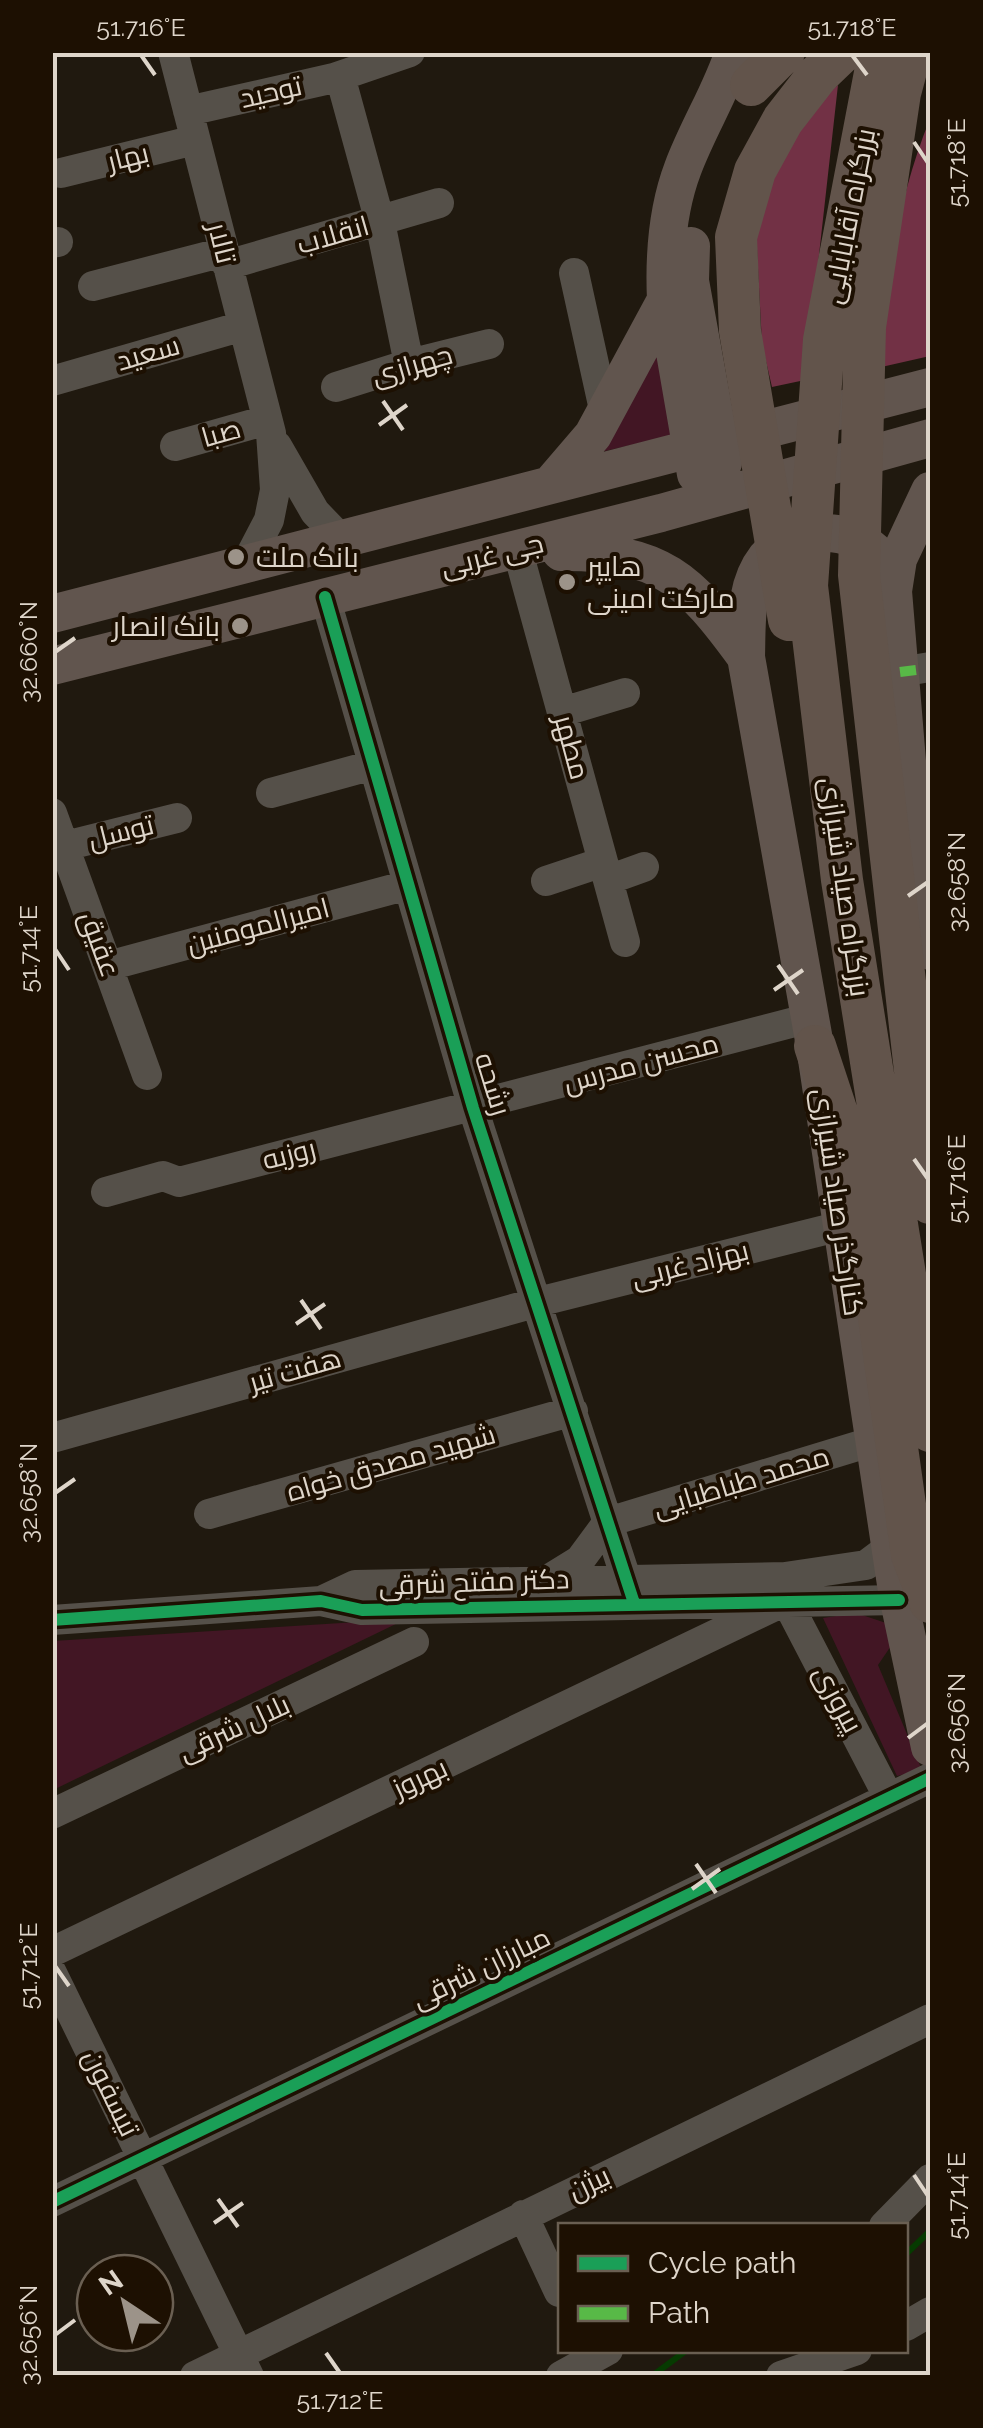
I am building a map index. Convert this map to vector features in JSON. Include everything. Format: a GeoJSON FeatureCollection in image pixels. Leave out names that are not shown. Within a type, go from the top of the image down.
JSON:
{"type":"FeatureCollection","features":[{"type":"Feature","properties":{"kind":"highway"},"geometry":{"type":"LineString","coordinates":[[896,82],[912,52]]}},
{"type":"Feature","properties":{"kind":"highway"},"geometry":{"type":"LineString","coordinates":[[749,63],[814,60],[756,171],[736,237],[740,330],[772,524],[842,880]]}},
{"type":"Feature","properties":{"kind":"highway","name":"بزرگراه آقابابایی"},"geometry":{"type":"LineString","coordinates":[[865,327],[896,82]]}},
{"type":"Feature","properties":{"kind":"highway","name":"بزرگراه آقابابایی"},"geometry":{"type":"LineString","coordinates":[[824,340],[896,82]]}},
{"type":"Feature","properties":{"kind":"highway","name":"بزرگراه صیاد شیرازی"},"geometry":{"type":"LineString","coordinates":[[865,327],[859,575],[930,1203]]}},
{"type":"Feature","properties":{"kind":"highway","name":"بزرگراه صیاد شیرازی"},"geometry":{"type":"LineString","coordinates":[[824,340],[807,586],[842,880],[930,1431]]}},
{"type":"Feature","properties":{"kind":"highway"},"geometry":{"type":"LineString","coordinates":[[812,1032],[860,1182],[912,1554],[915,1601]]}},
{"type":"Feature","properties":{"kind":"main road"},"geometry":{"type":"LineString","coordinates":[[714,444],[666,300],[665,273],[671,209],[682,170],[749,63]]}},
{"type":"Feature","properties":{"kind":"main road"},"geometry":{"type":"LineString","coordinates":[[720,497],[690,280],[691,236],[702,186],[749,63]]}},
{"type":"Feature","properties":{"kind":"main road"},"geometry":{"type":"LineString","coordinates":[[551,484],[573,462],[605,414],[666,300]]}},
{"type":"Feature","properties":{"kind":"main road","name":"جی غربی"},"geometry":{"type":"LineString","coordinates":[[52,614],[930,386]]}},
{"type":"Feature","properties":{"kind":"main road","name":"جی غربی"},"geometry":{"type":"LineString","coordinates":[[52,666],[511,552],[917,442]]}},
{"type":"Feature","properties":{"kind":"main road"},"geometry":{"type":"LineString","coordinates":[[930,491],[898,559],[893,592],[915,670],[912,810],[930,951]]}},
{"type":"Feature","properties":{"kind":"main road","name":"کنارگذر صیاد شیرازی"},"geometry":{"type":"LineString","coordinates":[[893,592],[881,558],[870,547],[846,535],[820,532],[790,540],[766,558],[749,592],[746,656],[812,1032],[890,1547],[915,1601],[930,1747]]}},
{"type":"Feature","properties":{"kind":"main road"},"geometry":{"type":"LineString","coordinates":[[511,552],[602,552],[644,560],[688,586],[746,656]]}},
{"type":"Feature","properties":{"kind":"street","name":"تالار"},"geometry":{"type":"LineString","coordinates":[[173,52],[269,427]]}},
{"type":"Feature","properties":{"kind":"street","name":"توحید"},"geometry":{"type":"LineString","coordinates":[[192,126],[410,52]]}},
{"type":"Feature","properties":{"kind":"street"},"geometry":{"type":"LineString","coordinates":[[340,76],[380,222],[409,364]]}},
{"type":"Feature","properties":{"kind":"street","name":"بهار"},"geometry":{"type":"LineString","coordinates":[[61,173],[192,126]]}},
{"type":"Feature","properties":{"kind":"street","name":"انقلاب"},"geometry":{"type":"LineString","coordinates":[[94,286],[380,222],[439,204]]}},
{"type":"Feature","properties":{"kind":"street"},"geometry":{"type":"LineString","coordinates":[[574,273],[605,414]]}},
{"type":"Feature","properties":{"kind":"street","name":"سعید"},"geometry":{"type":"LineString","coordinates":[[52,381],[243,326]]}},
{"type":"Feature","properties":{"kind":"street","name":"چهرازی"},"geometry":{"type":"LineString","coordinates":[[336,387],[489,344]]}},
{"type":"Feature","properties":{"kind":"street"},"geometry":{"type":"LineString","coordinates":[[269,427],[314,512],[343,541]]}},
{"type":"Feature","properties":{"kind":"street"},"geometry":{"type":"LineString","coordinates":[[245,566],[269,520],[274,490],[269,427]]}},
{"type":"Feature","properties":{"kind":"street","name":"صبا"},"geometry":{"type":"LineString","coordinates":[[175,446],[269,427]]}},
{"type":"Feature","properties":{"kind":"street","name":"مطهر"},"geometry":{"type":"LineString","coordinates":[[511,552],[562,712],[625,942]]}},
{"type":"Feature","properties":{"kind":"street","name":"رشحه"},"geometry":{"type":"LineString","coordinates":[[325,597],[473,1108],[630,1592]]}},
{"type":"Feature","properties":{"kind":"street"},"geometry":{"type":"LineString","coordinates":[[562,712],[625,693]]}},
{"type":"Feature","properties":{"kind":"street"},"geometry":{"type":"LineString","coordinates":[[270,793],[373,765]]}},
{"type":"Feature","properties":{"kind":"street","name":"عقیق"},"geometry":{"type":"LineString","coordinates":[[52,812],[147,1075]]}},
{"type":"Feature","properties":{"kind":"street","name":"توسل"},"geometry":{"type":"LineString","coordinates":[[64,846],[177,818]]}},
{"type":"Feature","properties":{"kind":"street"},"geometry":{"type":"LineString","coordinates":[[546,881],[644,867]]}},
{"type":"Feature","properties":{"kind":"street","name":"امیرالمومنین"},"geometry":{"type":"LineString","coordinates":[[108,966],[408,885]]}},
{"type":"Feature","properties":{"kind":"street","name":"محسن مدرس"},"geometry":{"type":"LineString","coordinates":[[473,1108],[812,1032]]}},
{"type":"Feature","properties":{"kind":"street","name":"روزبه"},"geometry":{"type":"LineString","coordinates":[[106,1192],[163,1176],[179,1182],[473,1108]]}},
{"type":"Feature","properties":{"kind":"street","name":"بهزاد غربی"},"geometry":{"type":"LineString","coordinates":[[538,1302],[842,1226]]}},
{"type":"Feature","properties":{"kind":"street","name":"هفت تیر"},"geometry":{"type":"LineString","coordinates":[[52,1438],[538,1302]]}},
{"type":"Feature","properties":{"kind":"street","name":"شهید مصدق خواه"},"geometry":{"type":"LineString","coordinates":[[209,1514],[573,1411]]}},
{"type":"Feature","properties":{"kind":"street","name":"محمد طباطبایی"},"geometry":{"type":"LineString","coordinates":[[608,1522],[874,1441]]}},
{"type":"Feature","properties":{"kind":"street"},"geometry":{"type":"LineString","coordinates":[[545,1582],[580,1560],[608,1522]]}},
{"type":"Feature","properties":{"kind":"street","name":"دکتر مفتح شرقی"},"geometry":{"type":"LineString","coordinates":[[785,1589],[866,1566],[890,1547]]}},
{"type":"Feature","properties":{"kind":"street","name":"دکتر مفتح شرقی"},"geometry":{"type":"LineString","coordinates":[[321,1601],[355,1585],[545,1582],[630,1592]]}},
{"type":"Feature","properties":{"kind":"street","name":"دکتر مفتح شرقی"},"geometry":{"type":"LineString","coordinates":[[52,1620],[321,1601],[362,1610],[630,1592],[785,1589],[915,1601]]}},
{"type":"Feature","properties":{"kind":"street","name":"پیروزی"},"geometry":{"type":"LineString","coordinates":[[785,1589],[889,1798]]}},
{"type":"Feature","properties":{"kind":"street","name":"بهروز"},"geometry":{"type":"LineString","coordinates":[[52,1952],[497,1742],[785,1589]]}},
{"type":"Feature","properties":{"kind":"street","name":"بلال شرقی"},"geometry":{"type":"LineString","coordinates":[[52,1814],[414,1642]]}},
{"type":"Feature","properties":{"kind":"street","name":"مبارزان شرقی"},"geometry":{"type":"LineString","coordinates":[[52,2202],[930,1778]]}},
{"type":"Feature","properties":{"kind":"street","name":"تیسفون"},"geometry":{"type":"LineString","coordinates":[[52,1973],[244,2365]]}},
{"type":"Feature","properties":{"kind":"street","name":"بیژن"},"geometry":{"type":"LineString","coordinates":[[196,2376],[244,2365],[522,2215],[930,2020]]}},
{"type":"Feature","properties":{"kind":"street"},"geometry":{"type":"LineString","coordinates":[[887,2223],[930,2179]]}},
{"type":"Feature","properties":{"kind":"street"},"geometry":{"type":"LineString","coordinates":[[522,2215],[558,2290]]}},
{"type":"Feature","properties":{"kind":"street"},"geometry":{"type":"LineString","coordinates":[[908,2325],[930,2312]]}},
{"type":"Feature","properties":{"kind":"street"},"geometry":{"type":"LineString","coordinates":[[560,2376],[602,2353]]}},
{"type":"Feature","properties":{"kind":"street"},"geometry":{"type":"LineString","coordinates":[[781,2376],[848,2353]]}},
{"type":"Feature","properties":{"kind":"shaded area"},"geometry":{"type":"Polygon","coordinates":[[[838,85],[805,380],[772,387],[762,344],[756,230],[766,175],[799,115],[838,85]]]}},
{"type":"Feature","properties":{"kind":"shaded area"},"geometry":{"type":"Polygon","coordinates":[[[930,119],[930,356],[877,368],[901,210],[930,119]]]}},
{"type":"Feature","properties":{"kind":"shaded area"},"geometry":{"type":"Polygon","coordinates":[[[658,337],[675,435],[592,454],[658,337]]]}},
{"type":"Feature","properties":{"kind":"shaded area"},"geometry":{"type":"Polygon","coordinates":[[[856,1613],[886,1623],[893,1643],[878,1665],[922,1770],[897,1776],[823,1618],[856,1613]]]}},
{"type":"Feature","properties":{"kind":"shaded area"},"geometry":{"type":"Polygon","coordinates":[[[404,1620],[53,1790],[53,1641],[404,1620]]]}},
{"type":"Feature","properties":{"kind":"waterway"},"geometry":{"type":"LineString","coordinates":[[908,2252],[930,2231]]}},
{"type":"Feature","properties":{"kind":"waterway"},"geometry":{"type":"LineString","coordinates":[[652,2376],[683,2353]]}},
{"type":"Feature","properties":{"kind":"marked path"},"geometry":{"type":"LineString","coordinates":[[900,672],[916,670]]}},
{"type":"Feature","properties":{"kind":"cycle path"},"geometry":{"type":"LineString","coordinates":[[325,597],[473,1108],[634,1603]]}},
{"type":"Feature","properties":{"kind":"cycle path"},"geometry":{"type":"LineString","coordinates":[[52,1620],[321,1601],[362,1610],[899,1600]]}},
{"type":"Feature","properties":{"kind":"cycle path"},"geometry":{"type":"LineString","coordinates":[[52,2202],[930,1778]]}},
{"type":"Feature","properties":{"kind":"place","name":"بانک ملت"},"geometry":{"type":"Point","coordinates":[236,557]}},
{"type":"Feature","properties":{"kind":"place","name":"هایپر مارکت امینی"},"geometry":{"type":"Point","coordinates":[567,582]}},
{"type":"Feature","properties":{"kind":"place","name":"بانک انصار"},"geometry":{"type":"Point","coordinates":[240,626]}}]}
